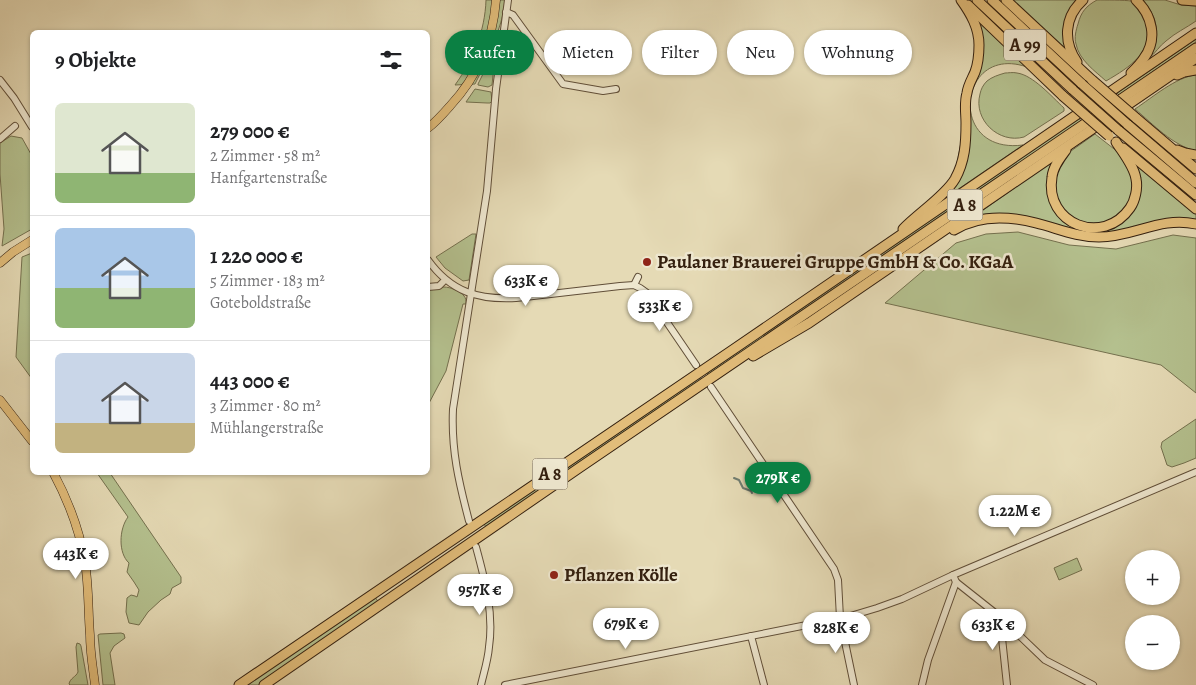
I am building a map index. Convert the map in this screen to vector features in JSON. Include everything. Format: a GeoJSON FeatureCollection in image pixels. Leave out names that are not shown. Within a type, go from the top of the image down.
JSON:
{"type":"FeatureCollection","features":[{"type":"Feature","properties":{"kind":"highway"},"geometry":{"type":"LineString","coordinates":[[962,0],[1112,139],[1196,209]]}},
{"type":"Feature","properties":{"kind":"highway"},"geometry":{"type":"LineString","coordinates":[[889,243],[912,219],[944,192],[954,180],[961,166],[966,138],[965,106],[967,93],[978,62],[979,46],[977,28],[962,0]]}},
{"type":"Feature","properties":{"kind":"highway","name":"A 99"},"geometry":{"type":"LineString","coordinates":[[977,0],[1073,90],[1196,195]]}},
{"type":"Feature","properties":{"kind":"highway","name":"A 99"},"geometry":{"type":"LineString","coordinates":[[992,0],[1082,84],[1196,183]]}},
{"type":"Feature","properties":{"kind":"highway"},"geometry":{"type":"LineString","coordinates":[[1006,0],[1092,80],[1196,169]]}},
{"type":"Feature","properties":{"kind":"highway"},"geometry":{"type":"LineString","coordinates":[[1083,0],[1076,6],[1070,18],[1067,42],[1072,55],[1084,72]]}},
{"type":"Feature","properties":{"kind":"highway"},"geometry":{"type":"LineString","coordinates":[[1121,85],[1145,57],[1151,45],[1152,31],[1149,17],[1136,0]]}},
{"type":"Feature","properties":{"kind":"highway"},"geometry":{"type":"LineString","coordinates":[[1182,0],[1196,1]]}},
{"type":"Feature","properties":{"kind":"highway","name":"A 8"},"geometry":{"type":"LineString","coordinates":[[239,685],[1196,33]]}},
{"type":"Feature","properties":{"kind":"highway","name":"A 8"},"geometry":{"type":"LineString","coordinates":[[264,685],[1196,48]]}},
{"type":"Feature","properties":{"kind":"highway"},"geometry":{"type":"LineString","coordinates":[[734,363],[744,361],[810,323],[1196,58]]}},
{"type":"Feature","properties":{"kind":"highway"},"geometry":{"type":"LineString","coordinates":[[1167,78],[1196,70]]}},
{"type":"Feature","properties":{"kind":"highway"},"geometry":{"type":"LineString","coordinates":[[1069,145],[1055,166],[1052,175],[1051,186],[1054,202],[1062,215],[1074,224],[1086,228],[1100,228],[1113,224],[1124,216],[1132,204],[1136,192],[1136,179],[1131,166],[1112,139]]}},
{"type":"Feature","properties":{"kind":"highway"},"geometry":{"type":"LineString","coordinates":[[1168,147],[1196,155]]}},
{"type":"Feature","properties":{"kind":"highway"},"geometry":{"type":"LineString","coordinates":[[936,236],[943,237],[957,228],[972,222],[991,218],[1013,218],[1080,236],[1099,237],[1118,236],[1160,223],[1174,221],[1186,221],[1196,224]]}},
{"type":"Feature","properties":{"kind":"main road"},"geometry":{"type":"LineString","coordinates":[[430,126],[443,115],[473,76],[484,54],[494,18],[496,0]]}},
{"type":"Feature","properties":{"kind":"main road"},"geometry":{"type":"LineString","coordinates":[[0,263],[12,252],[30,241]]}},
{"type":"Feature","properties":{"kind":"main road"},"geometry":{"type":"LineString","coordinates":[[0,400],[30,438]]}},
{"type":"Feature","properties":{"kind":"main road"},"geometry":{"type":"LineString","coordinates":[[54,475],[72,516],[85,564],[88,587],[91,658],[95,685]]}},
{"type":"Feature","properties":{"kind":"street"},"geometry":{"type":"LineString","coordinates":[[470,521],[457,471],[453,424],[457,380],[487,191],[496,90],[508,0]]}},
{"type":"Feature","properties":{"kind":"street"},"geometry":{"type":"LineString","coordinates":[[506,12],[516,20],[563,84],[603,91],[616,89]]}},
{"type":"Feature","properties":{"kind":"street"},"geometry":{"type":"LineString","coordinates":[[0,80],[30,123]]}},
{"type":"Feature","properties":{"kind":"street"},"geometry":{"type":"LineString","coordinates":[[0,139],[15,126]]}},
{"type":"Feature","properties":{"kind":"street"},"geometry":{"type":"LineString","coordinates":[[430,263],[439,275],[454,286],[471,294],[487,298],[500,299],[620,286],[640,288],[651,299],[696,365]]}},
{"type":"Feature","properties":{"kind":"street"},"geometry":{"type":"LineString","coordinates":[[634,286],[638,277]]}},
{"type":"Feature","properties":{"kind":"street"},"geometry":{"type":"LineString","coordinates":[[430,287],[439,286],[445,280]]}},
{"type":"Feature","properties":{"kind":"street"},"geometry":{"type":"LineString","coordinates":[[711,387],[834,569],[838,580],[840,618],[854,685]]}},
{"type":"Feature","properties":{"kind":"street"},"geometry":{"type":"LineString","coordinates":[[505,685],[840,618],[877,608],[902,599],[953,575],[1196,472]]}},
{"type":"Feature","properties":{"kind":"street"},"geometry":{"type":"LineString","coordinates":[[476,547],[488,599],[491,626],[490,647],[480,685]]}},
{"type":"Feature","properties":{"kind":"street"},"geometry":{"type":"LineString","coordinates":[[953,575],[956,582],[999,616],[1045,660],[1093,685]]}},
{"type":"Feature","properties":{"kind":"street"},"geometry":{"type":"LineString","coordinates":[[922,685],[928,660],[956,582]]}},
{"type":"Feature","properties":{"kind":"street"},"geometry":{"type":"LineString","coordinates":[[1007,624],[1002,631],[1007,685]]}},
{"type":"Feature","properties":{"kind":"street"},"geometry":{"type":"LineString","coordinates":[[751,636],[764,685]]}},
{"type":"Feature","properties":{"kind":"green space"},"geometry":{"type":"Polygon","coordinates":[[[486,0],[506,0],[498,30],[481,30],[486,0]]]}},
{"type":"Feature","properties":{"kind":"green space"},"geometry":{"type":"Polygon","coordinates":[[[1011,0],[1079,0],[1074,6],[1068,52],[1011,0]]]}},
{"type":"Feature","properties":{"kind":"green space"},"geometry":{"type":"Polygon","coordinates":[[[1097,0],[1131,1],[1144,14],[1148,30],[1144,49],[1139,57],[1124,70],[1106,81],[1080,55],[1075,42],[1076,31],[1082,13],[1097,0]]]}},
{"type":"Feature","properties":{"kind":"green space"},"geometry":{"type":"Polygon","coordinates":[[[1142,0],[1165,0],[1181,5],[1196,6],[1196,21],[1169,38],[1149,58],[1155,42],[1156,28],[1152,14],[1142,0]]]}},
{"type":"Feature","properties":{"kind":"green space"},"geometry":{"type":"Polygon","coordinates":[[[973,13],[1027,67],[1004,64],[986,70],[975,84],[970,101],[972,118],[981,134],[998,144],[1023,145],[932,207],[953,184],[972,85],[979,68],[973,13]]]}},
{"type":"Feature","properties":{"kind":"green space"},"geometry":{"type":"Polygon","coordinates":[[[1196,39],[1196,42],[1119,95],[1117,93],[1196,39]]]}},
{"type":"Feature","properties":{"kind":"green space"},"geometry":{"type":"Polygon","coordinates":[[[1005,73],[1017,73],[1036,82],[1064,108],[1064,111],[1024,137],[1006,137],[997,133],[984,121],[980,113],[980,94],[982,87],[987,81],[1005,73]]]}},
{"type":"Feature","properties":{"kind":"green space"},"geometry":{"type":"Polygon","coordinates":[[[461,75],[479,75],[475,84],[455,85],[461,75]]]}},
{"type":"Feature","properties":{"kind":"green space"},"geometry":{"type":"Polygon","coordinates":[[[482,75],[493,75],[492,85],[488,87],[478,84],[482,75]]]}},
{"type":"Feature","properties":{"kind":"green space"},"geometry":{"type":"Polygon","coordinates":[[[1196,75],[1196,151],[1171,139],[1135,109],[1173,83],[1196,75]]]}},
{"type":"Feature","properties":{"kind":"green space"},"geometry":{"type":"Polygon","coordinates":[[[475,89],[491,92],[492,101],[490,103],[466,102],[475,89]]]}},
{"type":"Feature","properties":{"kind":"green space"},"geometry":{"type":"Polygon","coordinates":[[[1079,118],[1081,121],[708,375],[707,373],[1079,118]]]}},
{"type":"Feature","properties":{"kind":"green space"},"geometry":{"type":"Polygon","coordinates":[[[1095,134],[1118,152],[1126,161],[1133,177],[1131,199],[1121,215],[1105,223],[1086,225],[1066,215],[1055,198],[1055,175],[1064,158],[1095,134]]]}},
{"type":"Feature","properties":{"kind":"green space"},"geometry":{"type":"Polygon","coordinates":[[[11,136],[22,138],[30,152],[30,230],[2,246],[4,229],[0,143],[11,136]]]}},
{"type":"Feature","properties":{"kind":"green space"},"geometry":{"type":"Polygon","coordinates":[[[1054,160],[1051,204],[1095,232],[1116,226],[1132,212],[1134,161],[1196,213],[1196,220],[1099,234],[1061,227],[972,218],[1054,160]]]}},
{"type":"Feature","properties":{"kind":"green space"},"geometry":{"type":"Polygon","coordinates":[[[1018,232],[1069,245],[1116,249],[1173,235],[1196,238],[1196,393],[1161,365],[885,303],[956,243],[986,234],[1018,232]]]}},
{"type":"Feature","properties":{"kind":"green space"},"geometry":{"type":"Polygon","coordinates":[[[472,234],[476,234],[469,280],[463,281],[445,268],[436,257],[472,234]]]}},
{"type":"Feature","properties":{"kind":"green space"},"geometry":{"type":"Polygon","coordinates":[[[30,254],[30,376],[16,357],[22,257],[30,254]]]}},
{"type":"Feature","properties":{"kind":"green space"},"geometry":{"type":"Polygon","coordinates":[[[444,287],[455,290],[462,294],[466,304],[463,304],[446,371],[430,401],[430,289],[444,287]]]}},
{"type":"Feature","properties":{"kind":"green space"},"geometry":{"type":"Polygon","coordinates":[[[700,377],[702,380],[486,527],[484,524],[700,377]]]}},
{"type":"Feature","properties":{"kind":"green space"},"geometry":{"type":"Polygon","coordinates":[[[1196,419],[1196,458],[1172,467],[1167,465],[1161,447],[1162,442],[1196,419]]]}},
{"type":"Feature","properties":{"kind":"green space"},"geometry":{"type":"Polygon","coordinates":[[[98,475],[111,475],[181,577],[181,583],[172,588],[170,594],[148,612],[139,625],[129,623],[126,612],[127,598],[131,595],[137,597],[139,590],[127,572],[129,563],[125,559],[121,547],[121,534],[128,517],[98,475]]]}},
{"type":"Feature","properties":{"kind":"green space"},"geometry":{"type":"Polygon","coordinates":[[[1077,558],[1082,570],[1059,580],[1054,568],[1077,558]]]}},
{"type":"Feature","properties":{"kind":"green space"},"geometry":{"type":"Polygon","coordinates":[[[375,597],[379,603],[259,685],[245,685],[375,597]]]}},
{"type":"Feature","properties":{"kind":"green space"},"geometry":{"type":"Polygon","coordinates":[[[124,634],[125,638],[114,646],[110,653],[115,685],[103,685],[98,635],[124,634]]]}},
{"type":"Feature","properties":{"kind":"green space"},"geometry":{"type":"Polygon","coordinates":[[[77,643],[81,646],[88,685],[69,684],[78,672],[77,643]]]}},
{"type":"Feature","properties":{"kind":"waterway"},"geometry":{"type":"LineString","coordinates":[[734,478],[739,480],[743,488],[752,493]]}},
{"type":"Feature","properties":{"kind":"place","name":"Paulaner Brauerei Gruppe GmbH & Co. KGaA"},"geometry":{"type":"Point","coordinates":[647,262]}},
{"type":"Feature","properties":{"kind":"place","name":"Pflanzen Kölle"},"geometry":{"type":"Point","coordinates":[554,575]}}]}
